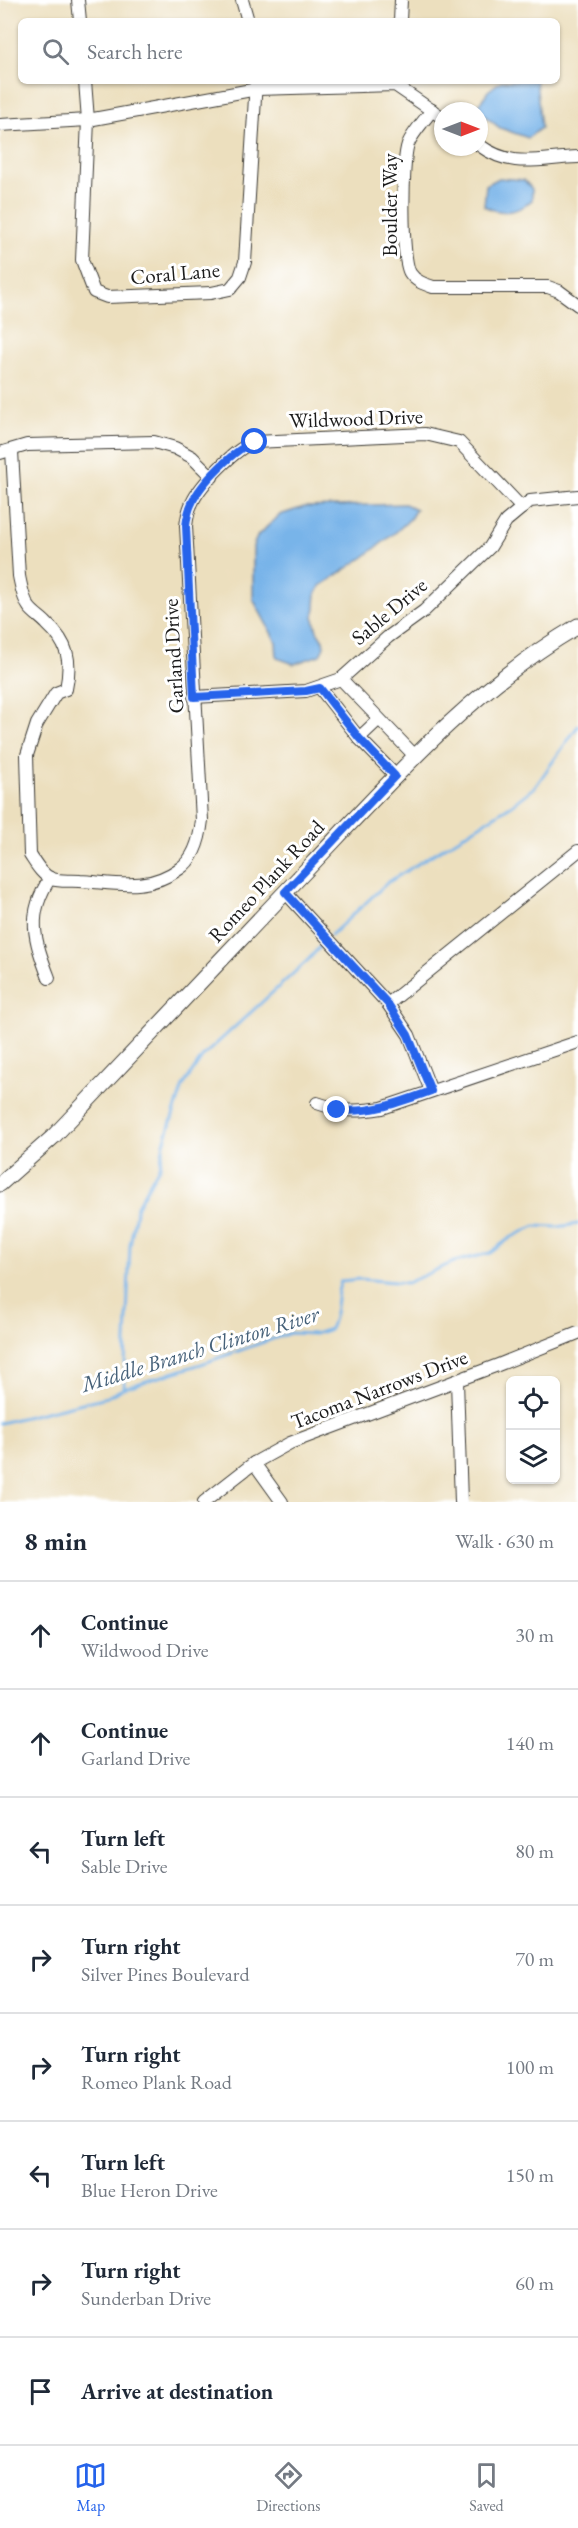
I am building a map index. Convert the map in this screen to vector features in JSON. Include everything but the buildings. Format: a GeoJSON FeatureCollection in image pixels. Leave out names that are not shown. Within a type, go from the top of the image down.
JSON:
{"type":"FeatureCollection","features":[{"type":"Feature","properties":{"kind":"street"},"geometry":{"type":"LineString","coordinates":[[78,0],[80,18]]}},
{"type":"Feature","properties":{"kind":"street"},"geometry":{"type":"LineString","coordinates":[[242,0],[247,18]]}},
{"type":"Feature","properties":{"kind":"street"},"geometry":{"type":"LineString","coordinates":[[400,18],[401,0]]}},
{"type":"Feature","properties":{"kind":"street"},"geometry":{"type":"LineString","coordinates":[[85,84],[88,120]]}},
{"type":"Feature","properties":{"kind":"street"},"geometry":{"type":"LineString","coordinates":[[0,125],[88,120],[256,85],[326,84]]}},
{"type":"Feature","properties":{"kind":"street"},"geometry":{"type":"LineString","coordinates":[[396,84],[432,110]]}},
{"type":"Feature","properties":{"kind":"street","name":"Coral Lane"},"geometry":{"type":"LineString","coordinates":[[88,120],[82,260],[87,278],[94,291],[107,297],[211,293],[230,290],[240,277],[245,262],[256,85]]}},
{"type":"Feature","properties":{"kind":"street","name":"Boulder Way"},"geometry":{"type":"LineString","coordinates":[[432,110],[408,143],[405,164],[405,241],[409,272],[420,283],[433,287],[548,287],[559,291],[578,304]]}},
{"type":"Feature","properties":{"kind":"street"},"geometry":{"type":"LineString","coordinates":[[488,151],[515,161],[578,157]]}},
{"type":"Feature","properties":{"kind":"street","name":"Wildwood Drive"},"geometry":{"type":"LineString","coordinates":[[212,477],[244,445],[255,442],[432,435],[459,442],[522,508]]}},
{"type":"Feature","properties":{"kind":"street"},"geometry":{"type":"LineString","coordinates":[[49,978],[35,942],[34,911],[39,894],[50,878],[30,855],[27,755],[37,724],[56,693],[66,688],[70,672],[69,655],[63,641],[29,607],[22,592],[6,452],[27,445],[154,442],[175,448],[192,457],[212,477]]}},
{"type":"Feature","properties":{"kind":"street","name":"Garland Drive"},"geometry":{"type":"LineString","coordinates":[[50,878],[123,886],[143,884],[181,869],[199,841],[202,820],[186,526],[192,501],[212,477]]}},
{"type":"Feature","properties":{"kind":"street","name":"Sable Drive"},"geometry":{"type":"LineString","coordinates":[[194,697],[306,691],[341,679],[388,637],[424,611],[490,547],[506,522],[530,501],[578,496]]}},
{"type":"Feature","properties":{"kind":"street","name":"Romeo Plank Road"},"geometry":{"type":"LineString","coordinates":[[0,1184],[53,1137],[414,755],[491,687],[549,643],[578,626]]}},
{"type":"Feature","properties":{"kind":"street"},"geometry":{"type":"LineString","coordinates":[[341,679],[414,755]]}},
{"type":"Feature","properties":{"kind":"street"},"geometry":{"type":"LineString","coordinates":[[320,688],[359,738],[395,776]]}},
{"type":"Feature","properties":{"kind":"street"},"geometry":{"type":"LineString","coordinates":[[359,738],[378,720]]}},
{"type":"Feature","properties":{"kind":"street"},"geometry":{"type":"LineString","coordinates":[[388,1004],[578,851]]}},
{"type":"Feature","properties":{"kind":"street"},"geometry":{"type":"LineString","coordinates":[[285,892],[388,1004],[408,1035],[431,1091]]}},
{"type":"Feature","properties":{"kind":"street"},"geometry":{"type":"LineString","coordinates":[[317,1103],[337,1110],[356,1112],[382,1108],[578,1042]]}},
{"type":"Feature","properties":{"kind":"street","name":"Tacoma Narrows Drive"},"geometry":{"type":"LineString","coordinates":[[204,1502],[254,1463],[290,1443],[458,1381],[578,1333]]}},
{"type":"Feature","properties":{"kind":"street"},"geometry":{"type":"LineString","coordinates":[[458,1381],[460,1502]]}},
{"type":"Feature","properties":{"kind":"street"},"geometry":{"type":"LineString","coordinates":[[254,1463],[282,1502]]}},
{"type":"Feature","properties":{"kind":"water"},"geometry":{"type":"Polygon","coordinates":[[[497,84],[536,84],[541,128],[528,138],[500,128],[488,118],[488,102],[481,102],[488,91],[497,84]]]}},
{"type":"Feature","properties":{"kind":"water"},"geometry":{"type":"Polygon","coordinates":[[[499,178],[524,180],[532,189],[532,200],[521,208],[509,211],[497,211],[484,206],[486,185],[499,178]]]}},
{"type":"Feature","properties":{"kind":"water"},"geometry":{"type":"Polygon","coordinates":[[[405,504],[416,509],[410,519],[364,557],[321,586],[316,593],[314,619],[324,646],[320,655],[294,664],[277,658],[276,642],[253,599],[253,546],[258,535],[280,515],[304,507],[405,504]]]}},
{"type":"Feature","properties":{"kind":"waterway"},"geometry":{"type":"LineString","coordinates":[[331,935],[387,883],[512,805],[535,787],[578,726]]}},
{"type":"Feature","properties":{"kind":"waterway"},"geometry":{"type":"LineString","coordinates":[[124,1388],[130,1245],[137,1206],[160,1165],[164,1143],[183,1086],[203,1056],[308,960],[326,940]]}},
{"type":"Feature","properties":{"kind":"waterway","name":"Middle Branch Clinton River"},"geometry":{"type":"LineString","coordinates":[[0,1423],[107,1397],[124,1388],[290,1333],[315,1334],[330,1329],[335,1316],[341,1281],[360,1279],[407,1283],[454,1262],[490,1253],[510,1238],[535,1226],[557,1227],[578,1224]]}},
{"type":"Feature","properties":{"kind":"route"},"geometry":{"type":"LineString","coordinates":[[255,442],[244,445],[212,477],[192,501],[188,515],[186,526],[194,697],[306,691],[320,688],[359,738],[395,776],[285,892],[388,1004],[408,1035],[431,1091],[382,1108],[356,1112],[337,1110]]}}]}
